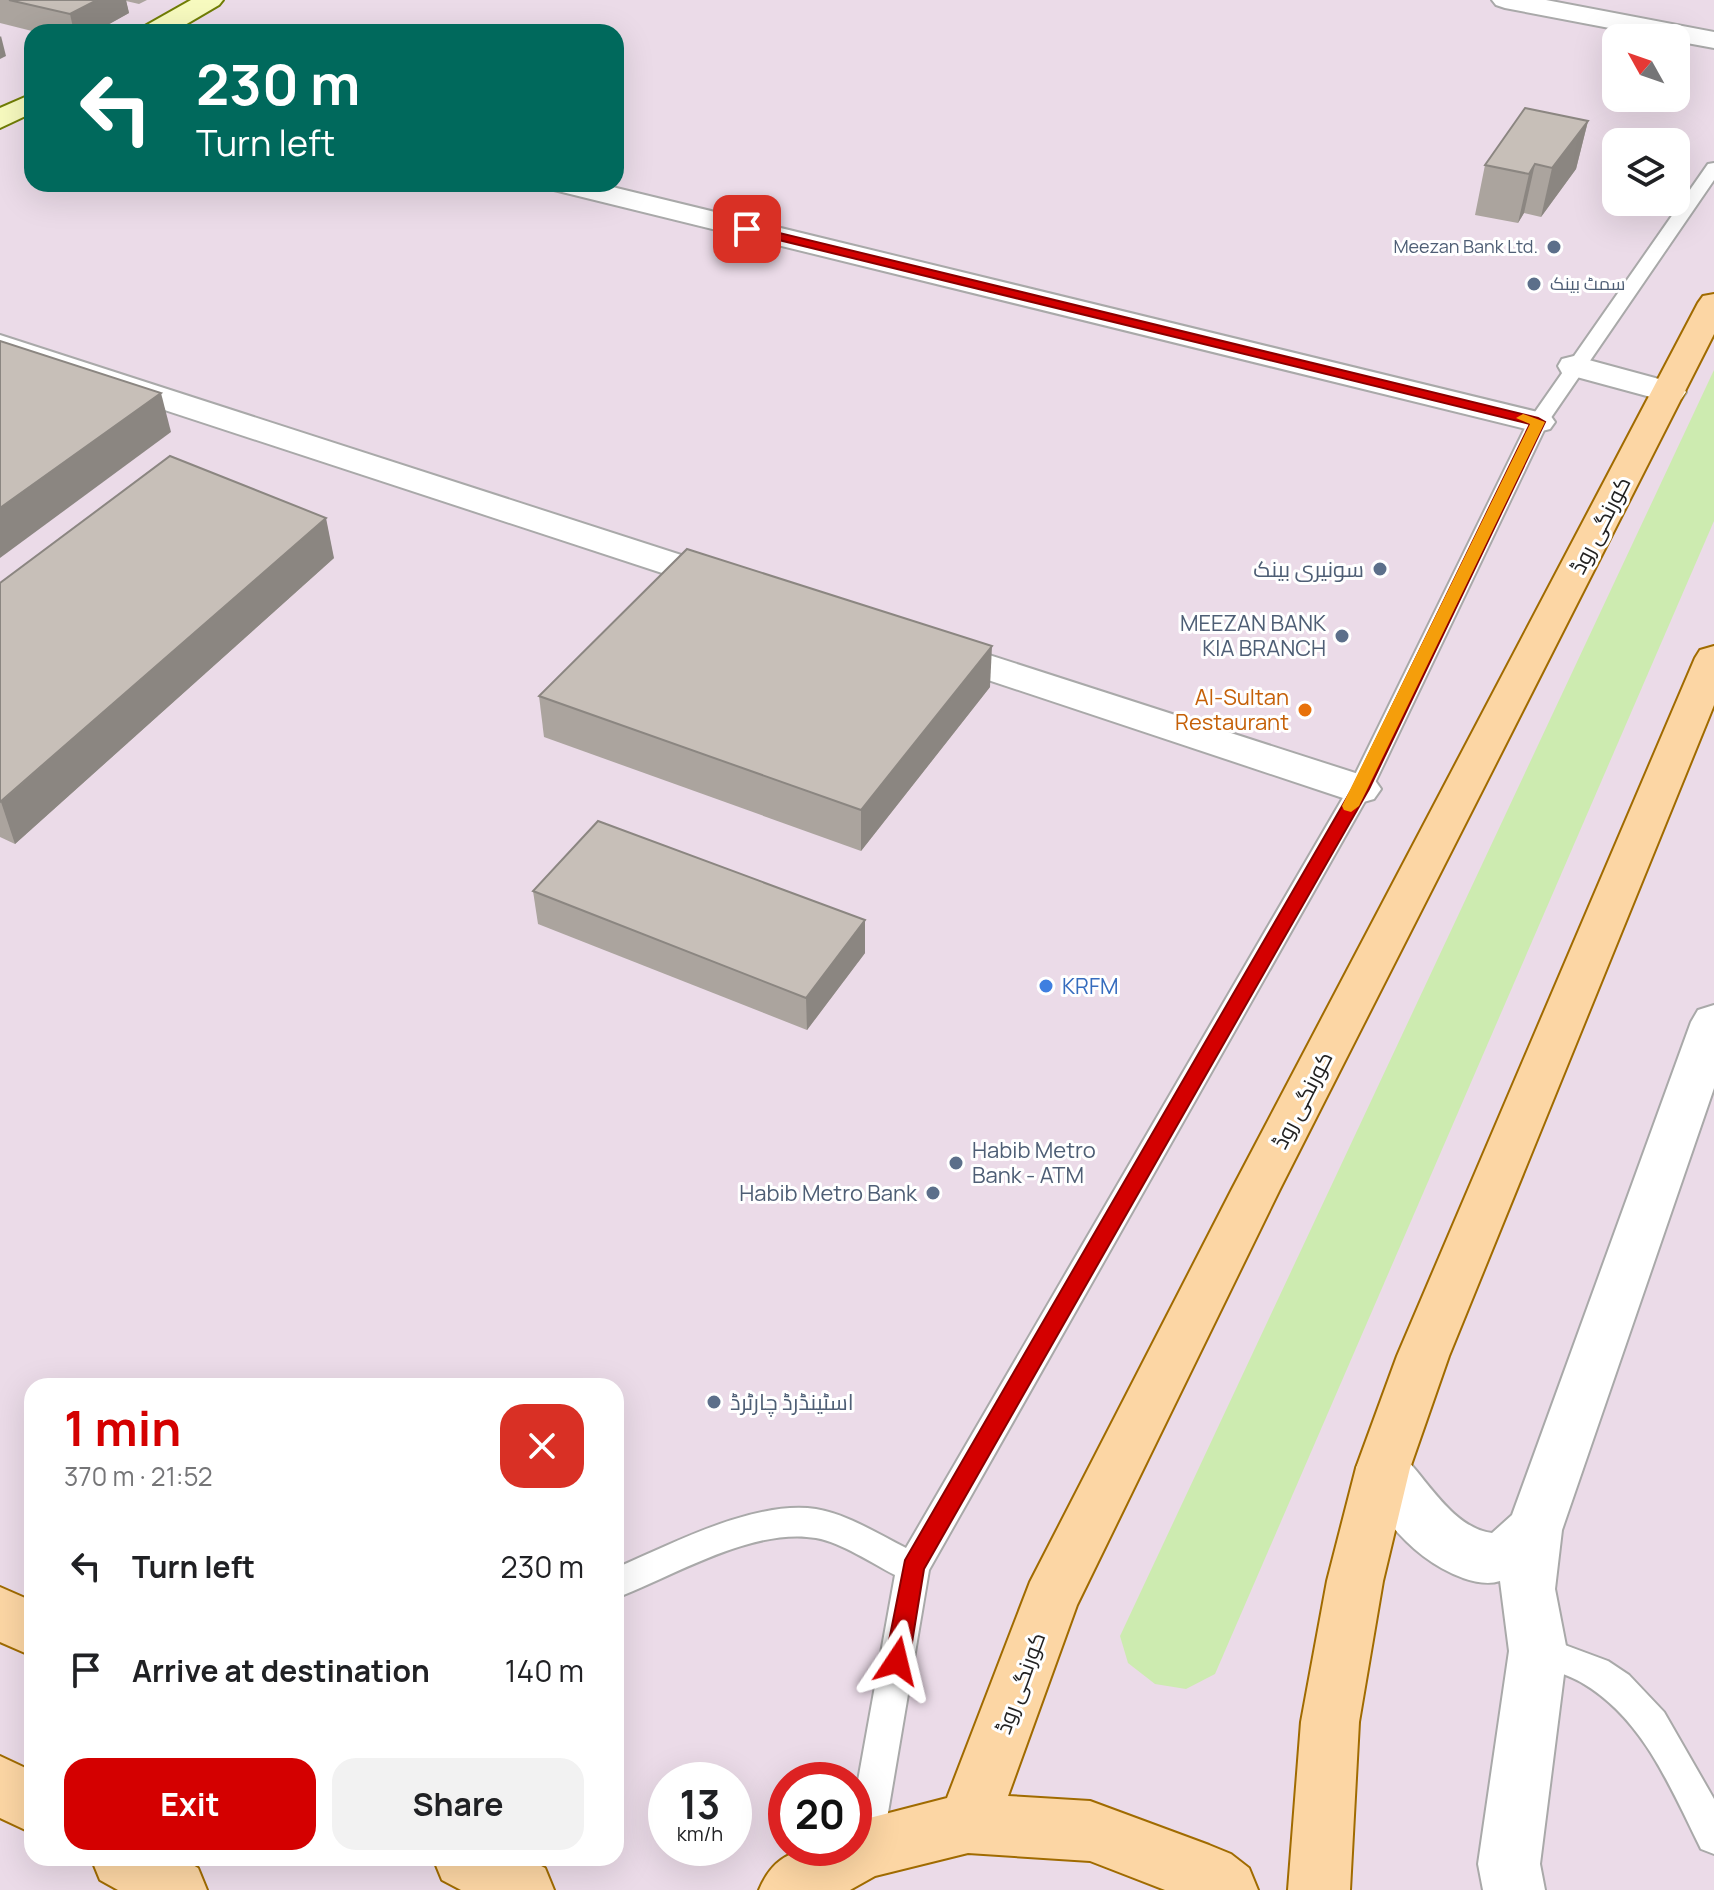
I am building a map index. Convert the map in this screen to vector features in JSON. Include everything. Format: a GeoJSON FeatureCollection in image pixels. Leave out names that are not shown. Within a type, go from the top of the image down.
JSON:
{"type":"FeatureCollection","features":[{"type":"Feature","properties":{"kind":"main road","name":"کورنگی روڈ"},"geometry":{"type":"LineString","coordinates":[[968,1823],[1050,1600],[1256,1189],[1714,303]]}},
{"type":"Feature","properties":{"kind":"main road"},"geometry":{"type":"LineString","coordinates":[[1319,1890],[1330,1722],[1355,1581],[1383,1468],[1423,1356],[1714,658]]}},
{"type":"Feature","properties":{"kind":"main road"},"geometry":{"type":"LineString","coordinates":[[0,1613],[24,1626]]}},
{"type":"Feature","properties":{"kind":"main road"},"geometry":{"type":"LineString","coordinates":[[0,1785],[24,1799]]}},
{"type":"Feature","properties":{"kind":"main road"},"geometry":{"type":"LineString","coordinates":[[872,1846],[968,1823],[1090,1831],[1209,1876],[1227,1890]]}},
{"type":"Feature","properties":{"kind":"main road"},"geometry":{"type":"LineString","coordinates":[[136,1866],[176,1890]]}},
{"type":"Feature","properties":{"kind":"main road"},"geometry":{"type":"LineString","coordinates":[[790,1890],[832,1866]]}},
{"type":"Feature","properties":{"kind":"street"},"geometry":{"type":"LineString","coordinates":[[168,24],[210,0]]}},
{"type":"Feature","properties":{"kind":"street"},"geometry":{"type":"LineString","coordinates":[[1505,0],[1714,40]]}},
{"type":"Feature","properties":{"kind":"street"},"geometry":{"type":"LineString","coordinates":[[0,120],[24,106]]}},
{"type":"Feature","properties":{"kind":"street"},"geometry":{"type":"LineString","coordinates":[[597,192],[1538,422]]}},
{"type":"Feature","properties":{"kind":"street"},"geometry":{"type":"LineString","coordinates":[[0,345],[756,592]]}},
{"type":"Feature","properties":{"kind":"street"},"geometry":{"type":"LineString","coordinates":[[1574,366],[1669,392]]}},
{"type":"Feature","properties":{"kind":"street"},"geometry":{"type":"LineString","coordinates":[[907,641],[1360,789]]}},
{"type":"Feature","properties":{"kind":"street"},"geometry":{"type":"LineString","coordinates":[[1514,1890],[1509,1864],[1538,1651],[1527,1589],[1534,1530],[1714,1022]]}},
{"type":"Feature","properties":{"kind":"street"},"geometry":{"type":"LineString","coordinates":[[1383,1468],[1413,1514],[1451,1547],[1481,1557],[1498,1557],[1525,1542],[1534,1530]]}},
{"type":"Feature","properties":{"kind":"lane"},"geometry":{"type":"LineString","coordinates":[[872,1802],[913,1567],[1360,789],[1538,422],[1714,168]]}},
{"type":"Feature","properties":{"kind":"lane"},"geometry":{"type":"LineString","coordinates":[[624,1580],[757,1528],[788,1522],[818,1525],[913,1567]]}},
{"type":"Feature","properties":{"kind":"lane"},"geometry":{"type":"LineString","coordinates":[[1538,1651],[1595,1671],[1633,1699],[1665,1743],[1714,1836]]}},
{"type":"Feature","properties":{"kind":"shaded area"},"geometry":{"type":"Polygon","coordinates":[[[0,0],[1714,0],[1714,1890],[0,1890],[0,0]]]}},
{"type":"Feature","properties":{"kind":"green space"},"geometry":{"type":"Polygon","coordinates":[[[1714,370],[1714,521],[1215,1674],[1186,1689],[1155,1684],[1128,1663],[1120,1636],[1714,370]]]}},
{"type":"Feature","properties":{"kind":"building"},"geometry":{"type":"Polygon","coordinates":[[[9,0],[97,0],[70,14],[9,0]]]}},
{"type":"Feature","properties":{"kind":"building"},"geometry":{"type":"Polygon","coordinates":[[[1525,108],[1588,121],[1552,168],[1535,164],[1529,174],[1485,165],[1525,108]]]}},
{"type":"Feature","properties":{"kind":"building"},"geometry":{"type":"Polygon","coordinates":[[[0,341],[161,393],[0,508],[0,341]]]}},
{"type":"Feature","properties":{"kind":"building"},"geometry":{"type":"Polygon","coordinates":[[[170,456],[326,518],[0,802],[0,583],[170,456]]]}},
{"type":"Feature","properties":{"kind":"building"},"geometry":{"type":"Polygon","coordinates":[[[687,549],[992,646],[861,810],[539,696],[687,549]]]}},
{"type":"Feature","properties":{"kind":"building"},"geometry":{"type":"Polygon","coordinates":[[[598,821],[865,920],[806,998],[533,891],[598,821]]]}},
{"type":"Feature","properties":{"kind":"slow traffic"},"geometry":{"type":"LineString","coordinates":[[1351,806],[1538,422],[1523,418]]}},
{"type":"Feature","properties":{"kind":"place","name":"Meezan Bank Ltd."},"geometry":{"type":"Point","coordinates":[1554,247]}},
{"type":"Feature","properties":{"kind":"place","name":"سمٹ بینک"},"geometry":{"type":"Point","coordinates":[1534,284]}},
{"type":"Feature","properties":{"kind":"place","name":"سونیری بینک"},"geometry":{"type":"Point","coordinates":[1380,569]}},
{"type":"Feature","properties":{"kind":"place","name":"MEEZAN BANK KIA BRANCH"},"geometry":{"type":"Point","coordinates":[1342,636]}},
{"type":"Feature","properties":{"kind":"place","name":"Al-Sultan Restaurant"},"geometry":{"type":"Point","coordinates":[1305,710]}},
{"type":"Feature","properties":{"kind":"place","name":"KRFM"},"geometry":{"type":"Point","coordinates":[1046,986]}},
{"type":"Feature","properties":{"kind":"place","name":"Habib Metro Bank - ATM"},"geometry":{"type":"Point","coordinates":[956,1163]}},
{"type":"Feature","properties":{"kind":"place","name":"Habib Metro Bank"},"geometry":{"type":"Point","coordinates":[933,1193]}},
{"type":"Feature","properties":{"kind":"place","name":"اسٹینڈرڈ چارٹرڈ"},"geometry":{"type":"Point","coordinates":[714,1402]}},
{"type":"Feature","properties":{"kind":"route"},"geometry":{"type":"LineString","coordinates":[[747,229],[1538,422],[1360,789],[913,1567],[897,1661]]}}]}
